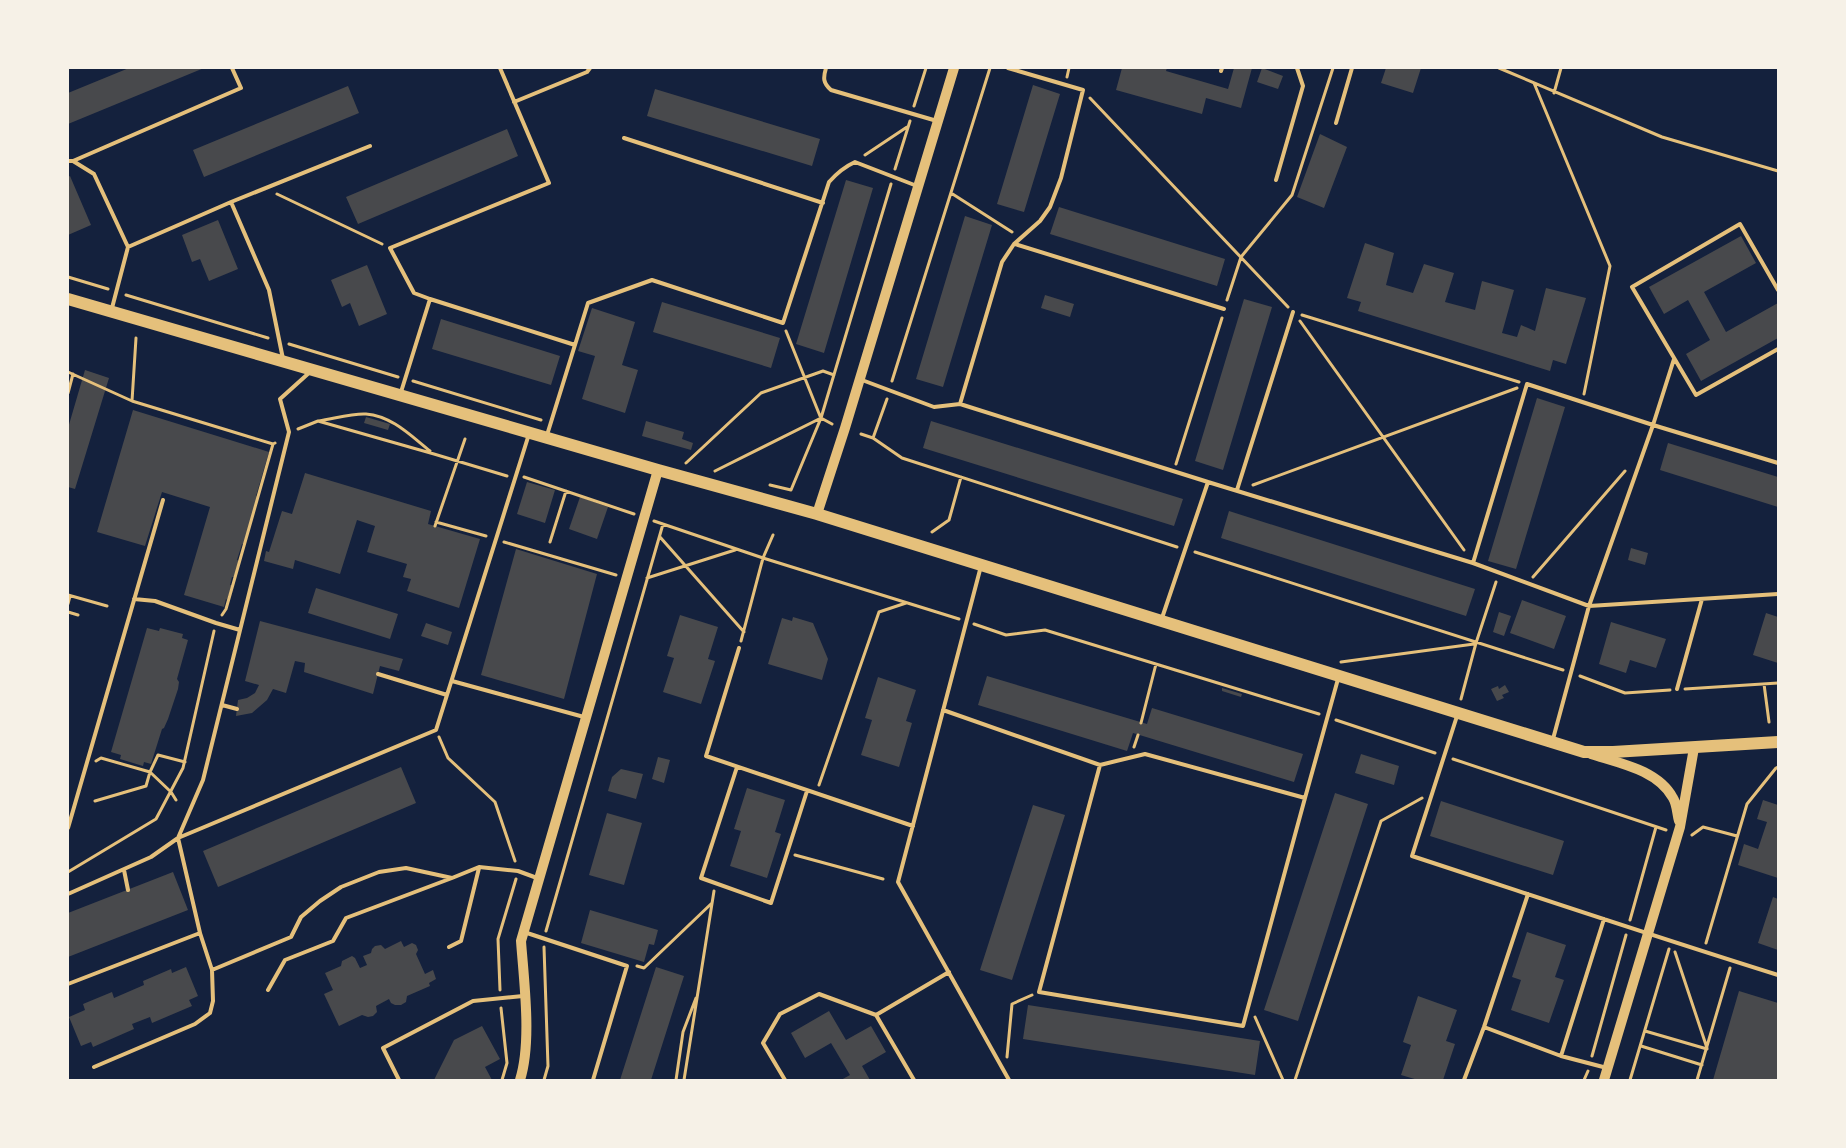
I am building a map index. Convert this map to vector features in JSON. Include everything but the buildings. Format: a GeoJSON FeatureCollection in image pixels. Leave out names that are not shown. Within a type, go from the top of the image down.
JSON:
{"type":"FeatureCollection","features":[{"type":"Feature","properties":{"kind":"main road"},"geometry":{"type":"LineString","coordinates":[[68,299],[284,363],[817,514],[1584,752],[1779,742]]}},
{"type":"Feature","properties":{"kind":"street"},"geometry":{"type":"LineString","coordinates":[[817,514],[954,68]]}},
{"type":"Feature","properties":{"kind":"street"},"geometry":{"type":"LineString","coordinates":[[520,1080],[525,1064],[525,995],[521,941],[523,932],[658,470]]}},
{"type":"Feature","properties":{"kind":"street"},"geometry":{"type":"LineString","coordinates":[[1604,1080],[1679,831],[1694,748]]}},
{"type":"Feature","properties":{"kind":"street"},"geometry":{"type":"LineString","coordinates":[[1584,752],[1624,764],[1656,779],[1674,798],[1679,831]]}},
{"type":"Feature","properties":{"kind":"lane"},"geometry":{"type":"LineString","coordinates":[[70,161],[240,88],[232,68]]}},
{"type":"Feature","properties":{"kind":"lane"},"geometry":{"type":"LineString","coordinates":[[500,68],[549,183],[390,248],[414,293],[575,345]]}},
{"type":"Feature","properties":{"kind":"lane"},"geometry":{"type":"LineString","coordinates":[[514,102],[587,72],[590,68]]}},
{"type":"Feature","properties":{"kind":"lane"},"geometry":{"type":"LineString","coordinates":[[826,68],[823,77],[825,85],[831,90],[938,122]]}},
{"type":"Feature","properties":{"kind":"lane"},"geometry":{"type":"LineString","coordinates":[[960,405],[1002,262],[1014,244],[1040,221],[1050,207],[1061,178],[1083,90],[1008,68]]}},
{"type":"Feature","properties":{"kind":"lane"},"geometry":{"type":"LineString","coordinates":[[1276,180],[1303,86],[1297,68]]}},
{"type":"Feature","properties":{"kind":"lane"},"geometry":{"type":"LineString","coordinates":[[1336,123],[1352,68]]}},
{"type":"Feature","properties":{"kind":"lane"},"geometry":{"type":"LineString","coordinates":[[624,138],[823,203]]}},
{"type":"Feature","properties":{"kind":"lane"},"geometry":{"type":"LineString","coordinates":[[128,248],[231,201],[370,146]]}},
{"type":"Feature","properties":{"kind":"lane"},"geometry":{"type":"LineString","coordinates":[[70,161],[94,174],[128,248],[111,312]]}},
{"type":"Feature","properties":{"kind":"lane"},"geometry":{"type":"LineString","coordinates":[[546,438],[588,303],[652,280],[783,323],[829,182],[836,173],[855,162],[918,186]]}},
{"type":"Feature","properties":{"kind":"lane"},"geometry":{"type":"LineString","coordinates":[[231,201],[269,290],[284,363]]}},
{"type":"Feature","properties":{"kind":"lane"},"geometry":{"type":"LineString","coordinates":[[1779,290],[1740,224],[1632,287],[1696,395],[1779,349]]}},
{"type":"Feature","properties":{"kind":"lane"},"geometry":{"type":"LineString","coordinates":[[1014,244],[1224,309]]}},
{"type":"Feature","properties":{"kind":"lane"},"geometry":{"type":"LineString","coordinates":[[400,396],[430,298]]}},
{"type":"Feature","properties":{"kind":"lane"},"geometry":{"type":"LineString","coordinates":[[1237,490],[1293,312]]}},
{"type":"Feature","properties":{"kind":"lane"},"geometry":{"type":"LineString","coordinates":[[1552,742],[1589,606],[1653,425],[1674,358]]}},
{"type":"Feature","properties":{"kind":"lane"},"geometry":{"type":"LineString","coordinates":[[94,1067],[195,1024],[210,1013],[213,1000],[212,970],[200,933],[178,838],[203,780],[289,432],[280,399],[311,370]]}},
{"type":"Feature","properties":{"kind":"lane"},"geometry":{"type":"LineString","coordinates":[[859,379],[934,407],[960,405],[1473,562],[1589,606],[1779,594]]}},
{"type":"Feature","properties":{"kind":"lane"},"geometry":{"type":"LineString","coordinates":[[1473,562],[1527,384],[1779,463]]}},
{"type":"Feature","properties":{"kind":"lane"},"geometry":{"type":"LineString","coordinates":[[68,894],[152,857],[178,838],[436,730],[529,433]]}},
{"type":"Feature","properties":{"kind":"lane"},"geometry":{"type":"LineString","coordinates":[[1161,621],[1208,482]]}},
{"type":"Feature","properties":{"kind":"lane"},"geometry":{"type":"LineString","coordinates":[[68,828],[163,500]]}},
{"type":"Feature","properties":{"kind":"lane"},"geometry":{"type":"LineString","coordinates":[[981,566],[898,882],[1009,1080]]}},
{"type":"Feature","properties":{"kind":"lane"},"geometry":{"type":"LineString","coordinates":[[134,599],[155,601],[240,630]]}},
{"type":"Feature","properties":{"kind":"lane"},"geometry":{"type":"LineString","coordinates":[[1677,689],[1702,599]]}},
{"type":"Feature","properties":{"kind":"lane"},"geometry":{"type":"LineString","coordinates":[[739,648],[706,756],[913,826]]}},
{"type":"Feature","properties":{"kind":"lane"},"geometry":{"type":"LineString","coordinates":[[378,675],[447,695]]}},
{"type":"Feature","properties":{"kind":"lane"},"geometry":{"type":"LineString","coordinates":[[1100,765],[1039,992],[1242,1026],[1339,675]]}},
{"type":"Feature","properties":{"kind":"lane"},"geometry":{"type":"LineString","coordinates":[[452,681],[586,717]]}},
{"type":"Feature","properties":{"kind":"lane"},"geometry":{"type":"LineString","coordinates":[[222,705],[237,709]]}},
{"type":"Feature","properties":{"kind":"lane"},"geometry":{"type":"LineString","coordinates":[[943,710],[1100,765],[1145,754],[1305,798]]}},
{"type":"Feature","properties":{"kind":"lane"},"geometry":{"type":"LineString","coordinates":[[1458,712],[1412,856],[1649,935],[1779,975]]}},
{"type":"Feature","properties":{"kind":"lane"},"geometry":{"type":"LineString","coordinates":[[737,767],[700,878],[771,903],[807,790]]}},
{"type":"Feature","properties":{"kind":"lane"},"geometry":{"type":"LineString","coordinates":[[449,947],[461,941],[480,867]]}},
{"type":"Feature","properties":{"kind":"lane"},"geometry":{"type":"LineString","coordinates":[[268,990],[285,960],[333,941],[346,918],[480,867],[518,871],[539,878]]}},
{"type":"Feature","properties":{"kind":"lane"},"geometry":{"type":"LineString","coordinates":[[212,970],[291,937],[302,917],[320,901],[341,887],[379,872],[406,868],[452,878]]}},
{"type":"Feature","properties":{"kind":"lane"},"geometry":{"type":"LineString","coordinates":[[124,870],[128,890]]}},
{"type":"Feature","properties":{"kind":"lane"},"geometry":{"type":"LineString","coordinates":[[1464,1080],[1528,894]]}},
{"type":"Feature","properties":{"kind":"lane"},"geometry":{"type":"LineString","coordinates":[[1561,1056],[1604,919]]}},
{"type":"Feature","properties":{"kind":"lane"},"geometry":{"type":"LineString","coordinates":[[523,932],[627,966],[593,1080]]}},
{"type":"Feature","properties":{"kind":"lane"},"geometry":{"type":"LineString","coordinates":[[68,984],[200,933]]}},
{"type":"Feature","properties":{"kind":"lane"},"geometry":{"type":"LineString","coordinates":[[876,1015],[949,972]]}},
{"type":"Feature","properties":{"kind":"lane"},"geometry":{"type":"LineString","coordinates":[[785,1080],[763,1043],[780,1014],[819,994],[876,1015],[914,1080]]}},
{"type":"Feature","properties":{"kind":"lane"},"geometry":{"type":"LineString","coordinates":[[399,1080],[382,1048],[473,1001],[525,995]]}},
{"type":"Feature","properties":{"kind":"lane"},"geometry":{"type":"LineString","coordinates":[[1484,1027],[1561,1056],[1608,1068]]}},
{"type":"Feature","properties":{"kind":"path"},"geometry":{"type":"LineString","coordinates":[[792,490],[834,375],[926,68]]}},
{"type":"Feature","properties":{"kind":"path"},"geometry":{"type":"LineString","coordinates":[[873,438],[990,68]]}},
{"type":"Feature","properties":{"kind":"path"},"geometry":{"type":"LineString","coordinates":[[1174,471],[1240,257],[1292,195],[1332,68]]}},
{"type":"Feature","properties":{"kind":"path"},"geometry":{"type":"LineString","coordinates":[[1499,68],[1662,137],[1779,171]]}},
{"type":"Feature","properties":{"kind":"path"},"geometry":{"type":"LineString","coordinates":[[1554,93],[1561,68]]}},
{"type":"Feature","properties":{"kind":"path"},"geometry":{"type":"LineString","coordinates":[[1534,83],[1610,266],[1583,402]]}},
{"type":"Feature","properties":{"kind":"path"},"geometry":{"type":"LineString","coordinates":[[855,162],[908,126]]}},
{"type":"Feature","properties":{"kind":"path"},"geometry":{"type":"LineString","coordinates":[[264,188],[390,248]]}},
{"type":"Feature","properties":{"kind":"path"},"geometry":{"type":"LineString","coordinates":[[951,193],[1021,238]]}},
{"type":"Feature","properties":{"kind":"path"},"geometry":{"type":"LineString","coordinates":[[68,277],[551,423]]}},
{"type":"Feature","properties":{"kind":"path"},"geometry":{"type":"LineString","coordinates":[[1293,312],[1527,384]]}},
{"type":"Feature","properties":{"kind":"path"},"geometry":{"type":"LineString","coordinates":[[783,323],[820,418],[832,424]]}},
{"type":"Feature","properties":{"kind":"path"},"geometry":{"type":"LineString","coordinates":[[132,401],[136,338]]}},
{"type":"Feature","properties":{"kind":"path"},"geometry":{"type":"LineString","coordinates":[[686,464],[761,393],[823,371],[834,375]]}},
{"type":"Feature","properties":{"kind":"path"},"geometry":{"type":"LineString","coordinates":[[68,393],[74,374]]}},
{"type":"Feature","properties":{"kind":"path"},"geometry":{"type":"LineString","coordinates":[[1237,490],[1527,384]]}},
{"type":"Feature","properties":{"kind":"path"},"geometry":{"type":"LineString","coordinates":[[318,421],[365,414],[392,421],[434,454]]}},
{"type":"Feature","properties":{"kind":"path"},"geometry":{"type":"LineString","coordinates":[[706,469],[716,471],[820,418]]}},
{"type":"Feature","properties":{"kind":"path"},"geometry":{"type":"LineString","coordinates":[[861,434],[873,438],[902,458],[1571,673],[1626,693],[1779,683]]}},
{"type":"Feature","properties":{"kind":"path"},"geometry":{"type":"LineString","coordinates":[[465,439],[436,524],[496,539],[538,554],[626,578]]}},
{"type":"Feature","properties":{"kind":"path"},"geometry":{"type":"LineString","coordinates":[[68,872],[156,819],[171,792],[185,762],[216,623],[226,609],[273,444]]}},
{"type":"Feature","properties":{"kind":"path"},"geometry":{"type":"LineString","coordinates":[[678,461],[696,466]]}},
{"type":"Feature","properties":{"kind":"path"},"geometry":{"type":"LineString","coordinates":[[1528,583],[1629,467]]}},
{"type":"Feature","properties":{"kind":"path"},"geometry":{"type":"LineString","coordinates":[[516,474],[763,558],[908,602],[1006,635],[1045,630],[1327,717],[1656,827],[1679,831],[1690,836],[1703,827],[1737,836]]}},
{"type":"Feature","properties":{"kind":"path"},"geometry":{"type":"LineString","coordinates":[[932,532],[949,520],[961,477]]}},
{"type":"Feature","properties":{"kind":"path"},"geometry":{"type":"LineString","coordinates":[[550,542],[566,491]]}},
{"type":"Feature","properties":{"kind":"path"},"geometry":{"type":"LineString","coordinates":[[544,1080],[548,1066],[544,939],[663,524]]}},
{"type":"Feature","properties":{"kind":"path"},"geometry":{"type":"LineString","coordinates":[[739,648],[763,558],[773,535]]}},
{"type":"Feature","properties":{"kind":"path"},"geometry":{"type":"LineString","coordinates":[[659,536],[744,632]]}},
{"type":"Feature","properties":{"kind":"path"},"geometry":{"type":"LineString","coordinates":[[647,578],[737,549]]}},
{"type":"Feature","properties":{"kind":"path"},"geometry":{"type":"LineString","coordinates":[[1458,712],[1476,643],[1499,572]]}},
{"type":"Feature","properties":{"kind":"path"},"geometry":{"type":"LineString","coordinates":[[68,604],[69,596],[107,606]]}},
{"type":"Feature","properties":{"kind":"path"},"geometry":{"type":"LineString","coordinates":[[816,794],[879,612],[908,602]]}},
{"type":"Feature","properties":{"kind":"path"},"geometry":{"type":"LineString","coordinates":[[68,612],[78,615]]}},
{"type":"Feature","properties":{"kind":"path"},"geometry":{"type":"LineString","coordinates":[[1334,663],[1476,643]]}},
{"type":"Feature","properties":{"kind":"path"},"geometry":{"type":"LineString","coordinates":[[1141,723],[1156,664]]}},
{"type":"Feature","properties":{"kind":"path"},"geometry":{"type":"LineString","coordinates":[[1764,684],[1769,722]]}},
{"type":"Feature","properties":{"kind":"path"},"geometry":{"type":"LineString","coordinates":[[96,801],[146,786],[158,755],[185,762]]}},
{"type":"Feature","properties":{"kind":"path"},"geometry":{"type":"LineString","coordinates":[[86,767],[101,758],[150,772],[176,800]]}},
{"type":"Feature","properties":{"kind":"path"},"geometry":{"type":"LineString","coordinates":[[1704,951],[1747,804],[1779,767]]}},
{"type":"Feature","properties":{"kind":"path"},"geometry":{"type":"LineString","coordinates":[[1295,1080],[1381,821],[1434,791]]}},
{"type":"Feature","properties":{"kind":"path"},"geometry":{"type":"LineString","coordinates":[[1584,1080],[1656,827]]}},
{"type":"Feature","properties":{"kind":"path"},"geometry":{"type":"LineString","coordinates":[[787,852],[883,879]]}},
{"type":"Feature","properties":{"kind":"path"},"geometry":{"type":"LineString","coordinates":[[684,1080],[716,883]]}},
{"type":"Feature","properties":{"kind":"path"},"geometry":{"type":"LineString","coordinates":[[632,964],[644,968],[713,902]]}},
{"type":"Feature","properties":{"kind":"path"},"geometry":{"type":"LineString","coordinates":[[1630,1080],[1671,942]]}},
{"type":"Feature","properties":{"kind":"path"},"geometry":{"type":"LineString","coordinates":[[1671,942],[1707,1049]]}},
{"type":"Feature","properties":{"kind":"path"},"geometry":{"type":"LineString","coordinates":[[1697,1080],[1732,960]]}},
{"type":"Feature","properties":{"kind":"path"},"geometry":{"type":"LineString","coordinates":[[676,1080],[683,1032],[698,992]]}},
{"type":"Feature","properties":{"kind":"path"},"geometry":{"type":"LineString","coordinates":[[1006,1075],[1012,1004],[1039,992]]}},
{"type":"Feature","properties":{"kind":"path"},"geometry":{"type":"LineString","coordinates":[[500,998],[507,1063],[502,1080]]}},
{"type":"Feature","properties":{"kind":"path"},"geometry":{"type":"LineString","coordinates":[[1249,1004],[1283,1080]]}},
{"type":"Feature","properties":{"kind":"path"},"geometry":{"type":"LineString","coordinates":[[1645,1031],[1707,1049]]}},
{"type":"Feature","properties":{"kind":"path"},"geometry":{"type":"LineString","coordinates":[[1640,1046],[1702,1065]]}}]}
